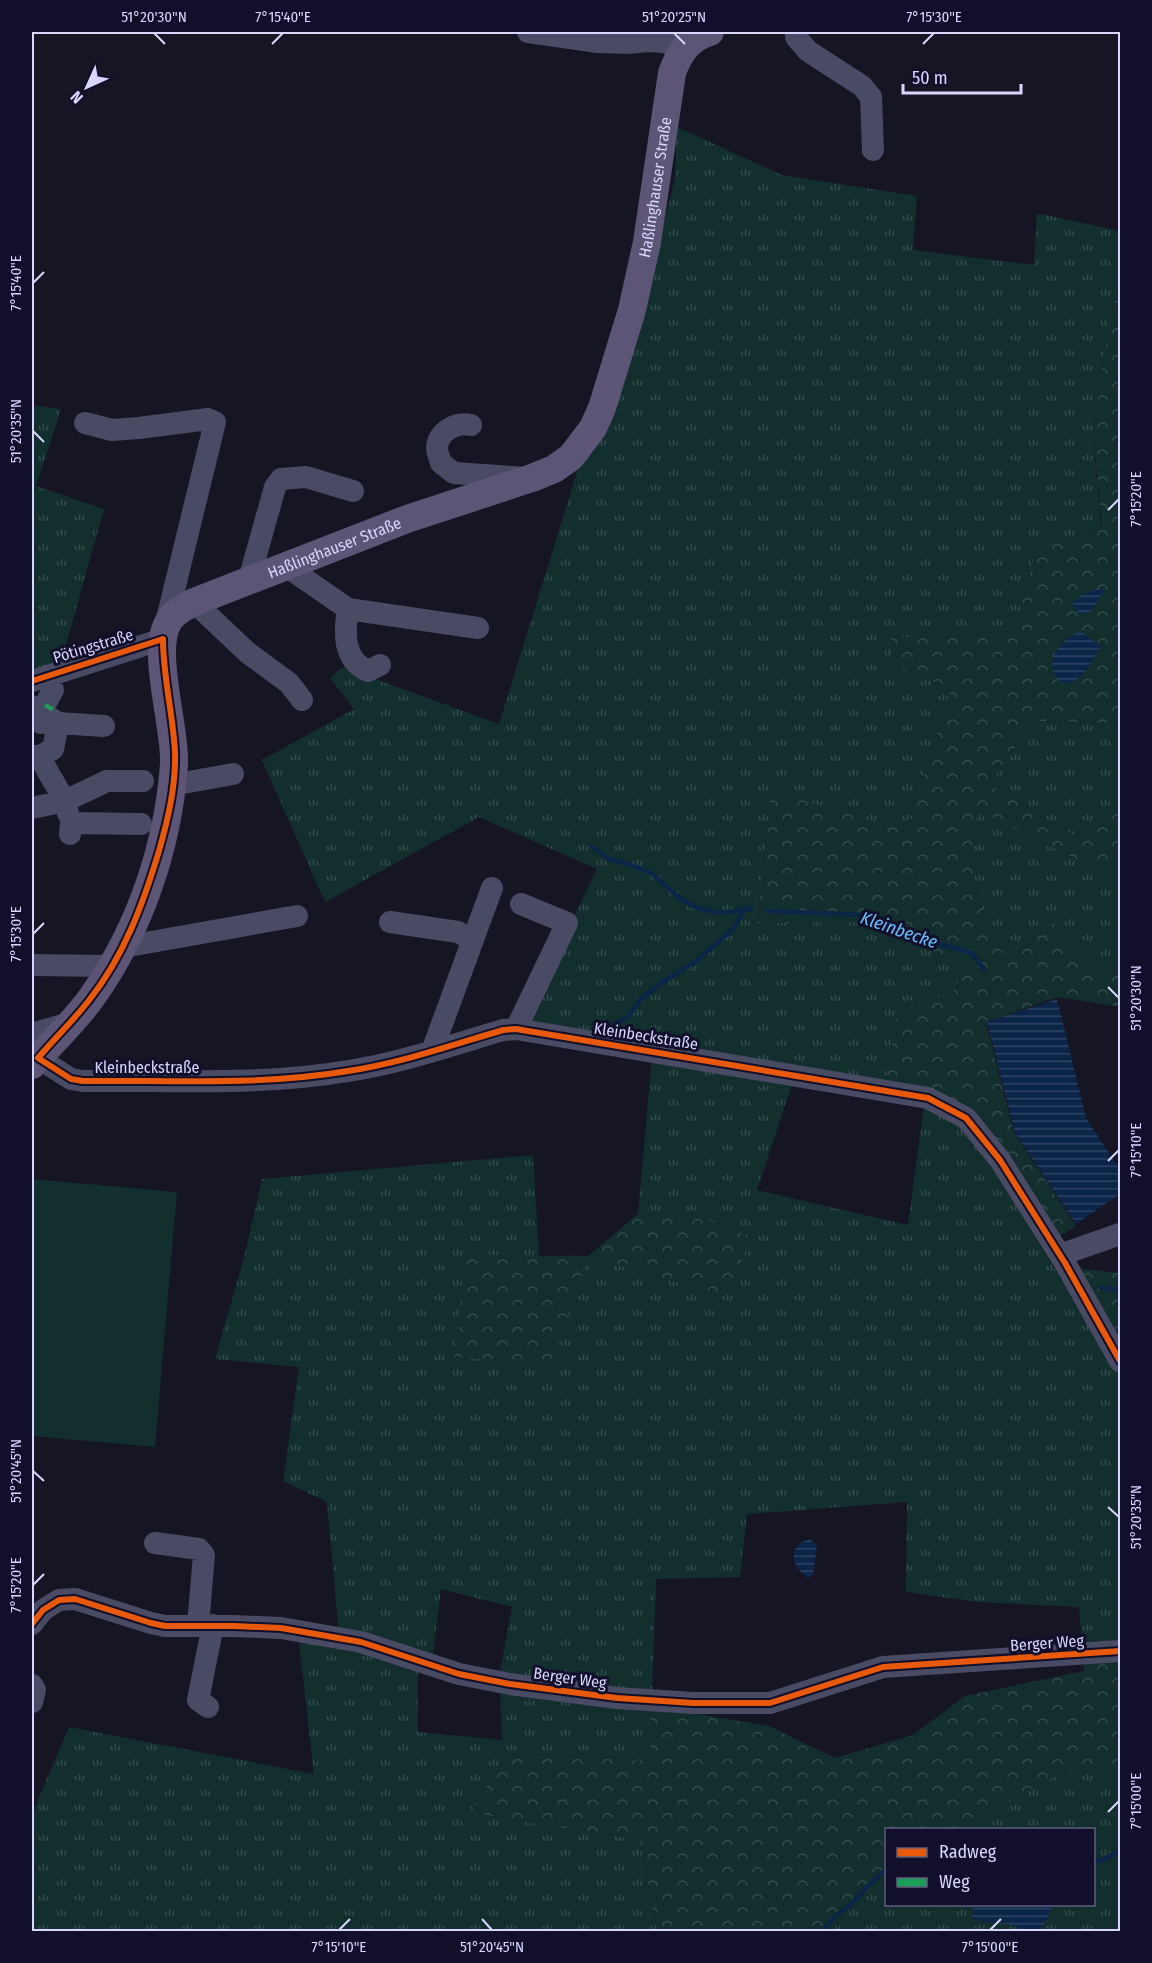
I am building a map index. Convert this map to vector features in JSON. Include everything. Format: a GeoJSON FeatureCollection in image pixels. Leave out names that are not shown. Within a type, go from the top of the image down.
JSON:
{"type":"FeatureCollection","features":[{"type":"Feature","properties":{"kind":"main road"},"geometry":{"type":"LineString","coordinates":[[679,56],[696,37],[710,32]]}},
{"type":"Feature","properties":{"kind":"main road","name":"Haßlinghauser Straße"},"geometry":{"type":"LineString","coordinates":[[164,633],[170,618],[194,602],[407,519],[532,478],[554,469],[571,457],[593,428],[602,408],[627,329],[642,272],[668,88],[679,56]]}},
{"type":"Feature","properties":{"kind":"main road"},"geometry":{"type":"LineString","coordinates":[[34,1052],[69,1023],[91,998],[137,918],[148,886],[169,816],[175,753],[163,666],[164,633]]}},
{"type":"Feature","properties":{"kind":"street"},"geometry":{"type":"LineString","coordinates":[[528,32],[598,42],[627,43],[648,40],[665,42],[679,56]]}},
{"type":"Feature","properties":{"kind":"street"},"geometry":{"type":"LineString","coordinates":[[796,32],[796,37],[808,51],[862,86],[871,97],[873,150]]}},
{"type":"Feature","properties":{"kind":"street"},"geometry":{"type":"LineString","coordinates":[[86,423],[112,429],[139,429],[208,419],[215,422],[164,633]]}},
{"type":"Feature","properties":{"kind":"street"},"geometry":{"type":"LineString","coordinates":[[471,425],[461,423],[444,432],[437,447],[441,463],[454,473],[532,478]]}},
{"type":"Feature","properties":{"kind":"street"},"geometry":{"type":"LineString","coordinates":[[249,580],[275,487],[281,479],[306,477],[353,491]]}},
{"type":"Feature","properties":{"kind":"street"},"geometry":{"type":"LineString","coordinates":[[286,566],[348,609],[478,628]]}},
{"type":"Feature","properties":{"kind":"street"},"geometry":{"type":"LineString","coordinates":[[194,602],[248,653],[289,683],[302,700]]}},
{"type":"Feature","properties":{"kind":"street"},"geometry":{"type":"LineString","coordinates":[[348,609],[345,629],[347,647],[351,657],[359,667],[368,671],[380,665]]}},
{"type":"Feature","properties":{"kind":"street","name":"Pötingstraße"},"geometry":{"type":"LineString","coordinates":[[32,681],[164,633]]}},
{"type":"Feature","properties":{"kind":"street"},"geometry":{"type":"LineString","coordinates":[[53,690],[43,716],[52,749],[36,756],[66,801],[70,828],[141,824]]}},
{"type":"Feature","properties":{"kind":"street"},"geometry":{"type":"LineString","coordinates":[[43,716],[104,726]]}},
{"type":"Feature","properties":{"kind":"street"},"geometry":{"type":"LineString","coordinates":[[172,785],[233,774]]}},
{"type":"Feature","properties":{"kind":"street"},"geometry":{"type":"LineString","coordinates":[[32,808],[66,801],[107,781],[143,781]]}},
{"type":"Feature","properties":{"kind":"street"},"geometry":{"type":"LineString","coordinates":[[432,1051],[492,888]]}},
{"type":"Feature","properties":{"kind":"street"},"geometry":{"type":"LineString","coordinates":[[516,1029],[567,923],[520,904]]}},
{"type":"Feature","properties":{"kind":"street"},"geometry":{"type":"LineString","coordinates":[[32,965],[117,956],[297,916]]}},
{"type":"Feature","properties":{"kind":"street"},"geometry":{"type":"LineString","coordinates":[[390,922],[458,932],[472,940]]}},
{"type":"Feature","properties":{"kind":"street","name":"Kleinbeckstraße"},"geometry":{"type":"LineString","coordinates":[[34,1052],[71,1079],[82,1081],[279,1079],[348,1071],[432,1051],[503,1030],[516,1029],[928,1098],[966,1118],[1000,1160],[1060,1255],[1120,1361]]}},
{"type":"Feature","properties":{"kind":"street"},"geometry":{"type":"LineString","coordinates":[[1060,1255],[1120,1234]]}},
{"type":"Feature","properties":{"kind":"street"},"geometry":{"type":"LineString","coordinates":[[155,1543],[199,1550],[204,1555],[206,1625],[198,1700],[208,1707]]}},
{"type":"Feature","properties":{"kind":"street","name":"Berger Weg"},"geometry":{"type":"LineString","coordinates":[[32,1624],[43,1610],[59,1600],[75,1599],[165,1626],[281,1628],[361,1642],[459,1674],[510,1684],[616,1698],[693,1703],[770,1703],[883,1667],[1120,1651]]}},
{"type":"Feature","properties":{"kind":"street"},"geometry":{"type":"LineString","coordinates":[[32,1685],[35,1689],[32,1702]]}},
{"type":"Feature","properties":{"kind":"green space"},"geometry":{"type":"Polygon","coordinates":[[[677,127],[782,175],[917,196],[913,250],[1034,265],[1037,213],[1120,231],[1120,287],[1109,320],[1093,434],[1101,526],[1037,551],[1014,631],[891,638],[892,663],[951,689],[906,832],[771,792],[757,923],[871,922],[967,967],[952,993],[898,1012],[885,1083],[521,1026],[597,869],[479,817],[325,902],[262,760],[354,709],[330,678],[342,667],[499,724],[581,459],[655,257],[675,179],[677,127]]]}},
{"type":"Feature","properties":{"kind":"green space"},"geometry":{"type":"Polygon","coordinates":[[[1120,287],[1120,721],[1118,723],[1034,721],[989,784],[1083,841],[1120,809],[1120,863],[1102,872],[977,810],[970,858],[981,906],[1007,965],[1051,919],[1083,964],[1120,974],[1120,1007],[1058,997],[986,1022],[1014,1133],[1076,1226],[1055,1239],[968,1115],[885,1083],[898,1011],[952,993],[966,967],[871,922],[757,923],[771,791],[906,831],[951,689],[891,663],[891,638],[1014,631],[1036,551],[1102,526],[1093,434],[1109,320],[1120,287]]]}},
{"type":"Feature","properties":{"kind":"green space"},"geometry":{"type":"Polygon","coordinates":[[[32,405],[61,409],[36,486],[104,509],[60,666],[32,677],[32,405]]]}},
{"type":"Feature","properties":{"kind":"green space"},"geometry":{"type":"Polygon","coordinates":[[[1034,721],[1118,723],[1120,721],[1120,809],[1083,841],[989,784],[1034,721]]]}},
{"type":"Feature","properties":{"kind":"green space"},"geometry":{"type":"Polygon","coordinates":[[[977,809],[1102,872],[1120,863],[1120,974],[1083,964],[1051,919],[1007,965],[981,906],[970,858],[977,809]]]}},
{"type":"Feature","properties":{"kind":"green space"},"geometry":{"type":"Polygon","coordinates":[[[652,1056],[792,1084],[757,1190],[908,1225],[924,1105],[964,1122],[1120,1374],[1120,1646],[1083,1653],[1079,1607],[978,1602],[906,1592],[907,1502],[747,1514],[740,1577],[656,1579],[652,1697],[499,1677],[512,1607],[441,1589],[432,1662],[339,1634],[327,1502],[283,1481],[299,1367],[215,1359],[244,1258],[262,1179],[533,1155],[539,1256],[454,1357],[551,1363],[588,1256],[726,1296],[751,1237],[690,1214],[638,1214],[652,1056]]]}},
{"type":"Feature","properties":{"kind":"green space"},"geometry":{"type":"Polygon","coordinates":[[[32,1179],[177,1192],[155,1447],[32,1436],[32,1179]]]}},
{"type":"Feature","properties":{"kind":"green space"},"geometry":{"type":"Polygon","coordinates":[[[638,1214],[690,1214],[752,1237],[726,1296],[588,1256],[638,1214]]]}},
{"type":"Feature","properties":{"kind":"green space"},"geometry":{"type":"Polygon","coordinates":[[[466,1255],[588,1256],[552,1363],[454,1357],[466,1255]]]}},
{"type":"Feature","properties":{"kind":"green space"},"geometry":{"type":"Polygon","coordinates":[[[1075,1268],[1120,1273],[1120,1343],[1075,1268]]]}},
{"type":"Feature","properties":{"kind":"green space"},"geometry":{"type":"Polygon","coordinates":[[[298,1634],[418,1666],[418,1732],[502,1740],[500,1685],[651,1706],[651,1761],[506,1753],[471,1813],[640,1840],[657,1931],[32,1932],[32,1814],[69,1727],[314,1774],[298,1634]]]}},
{"type":"Feature","properties":{"kind":"green space"},"geometry":{"type":"Polygon","coordinates":[[[1120,1656],[1120,1762],[1051,1778],[962,1828],[885,1828],[885,1876],[858,1893],[831,1931],[657,1931],[640,1840],[471,1813],[506,1753],[651,1761],[651,1706],[769,1726],[835,1758],[913,1735],[965,1696],[1084,1671],[1083,1659],[1120,1656]]]}},
{"type":"Feature","properties":{"kind":"green space"},"geometry":{"type":"Polygon","coordinates":[[[1120,1762],[1120,1931],[831,1932],[858,1893],[885,1876],[885,1906],[1095,1906],[1095,1828],[962,1828],[1051,1778],[1120,1762]]]}},
{"type":"Feature","properties":{"kind":"water"},"geometry":{"type":"Polygon","coordinates":[[[1095,589],[1105,590],[1090,612],[1079,614],[1072,604],[1095,589]]]}},
{"type":"Feature","properties":{"kind":"water"},"geometry":{"type":"Polygon","coordinates":[[[1080,631],[1101,646],[1081,676],[1068,683],[1061,683],[1053,668],[1055,653],[1065,641],[1080,631]]]}},
{"type":"Feature","properties":{"kind":"water"},"geometry":{"type":"Polygon","coordinates":[[[1057,999],[1086,1118],[1120,1170],[1120,1194],[1076,1224],[1015,1133],[987,1022],[1057,999]]]}},
{"type":"Feature","properties":{"kind":"water"},"geometry":{"type":"Polygon","coordinates":[[[810,1539],[817,1546],[813,1574],[809,1578],[798,1569],[794,1551],[802,1542],[810,1539]]]}},
{"type":"Feature","properties":{"kind":"water"},"geometry":{"type":"Polygon","coordinates":[[[974,1906],[1053,1906],[1038,1932],[972,1918],[974,1906]]]}},
{"type":"Feature","properties":{"kind":"waterway","name":"Kleinbecke"},"geometry":{"type":"LineString","coordinates":[[592,847],[609,859],[651,873],[682,900],[697,908],[719,913],[751,909]]}},
{"type":"Feature","properties":{"kind":"waterway","name":"Kleinbecke"},"geometry":{"type":"LineString","coordinates":[[604,1029],[627,1018],[641,999],[661,983],[695,962],[733,929],[743,911]]}},
{"type":"Feature","properties":{"kind":"waterway","name":"Kleinbecke"},"geometry":{"type":"LineString","coordinates":[[767,911],[865,915],[889,923],[895,930],[907,935],[972,953],[984,970]]}},
{"type":"Feature","properties":{"kind":"waterway","name":"Kleinbecke"},"geometry":{"type":"LineString","coordinates":[[1100,1287],[1120,1289]]}},
{"type":"Feature","properties":{"kind":"waterway"},"geometry":{"type":"LineString","coordinates":[[1095,1861],[1101,1861],[1120,1850]]}},
{"type":"Feature","properties":{"kind":"waterway"},"geometry":{"type":"LineString","coordinates":[[824,1932],[832,1920],[885,1871]]}},
{"type":"Feature","properties":{"kind":"marked path"},"geometry":{"type":"LineString","coordinates":[[45,705],[54,710]]}},
{"type":"Feature","properties":{"kind":"cycle path"},"geometry":{"type":"LineString","coordinates":[[32,681],[163,639],[175,752],[173,790],[168,815],[146,890],[123,947],[90,999],[38,1058],[71,1079],[83,1081],[216,1081],[315,1076],[387,1063],[503,1030],[516,1029],[928,1098],[966,1118],[1000,1160],[1065,1263],[1120,1361]]}},
{"type":"Feature","properties":{"kind":"cycle path"},"geometry":{"type":"LineString","coordinates":[[32,1624],[43,1610],[59,1600],[75,1599],[165,1626],[281,1628],[361,1642],[459,1674],[510,1684],[617,1698],[693,1703],[770,1703],[883,1667],[1120,1651]]}}]}
